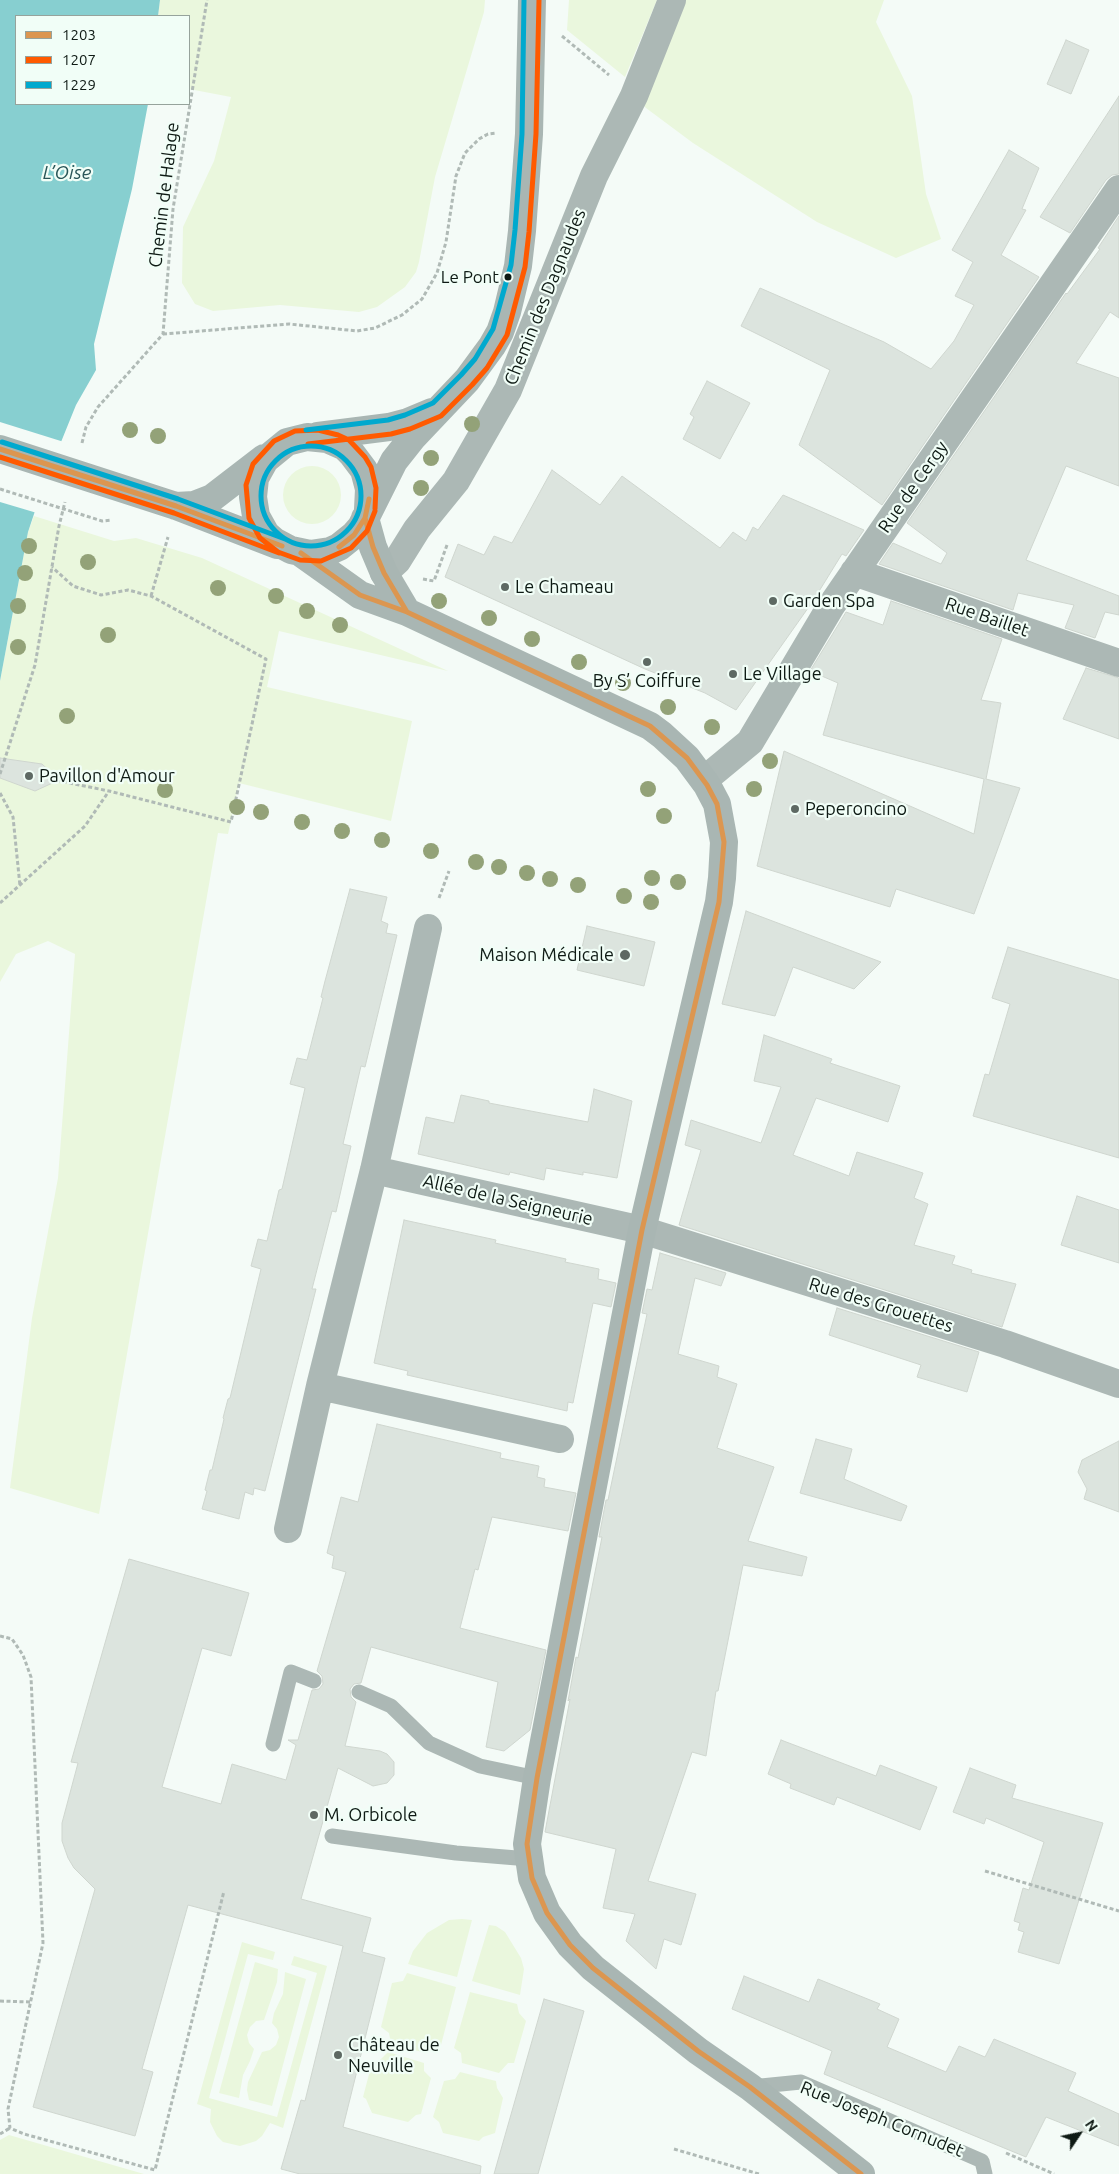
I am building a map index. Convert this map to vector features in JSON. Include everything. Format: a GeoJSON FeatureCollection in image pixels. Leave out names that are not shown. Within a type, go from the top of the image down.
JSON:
{"type":"FeatureCollection","features":[{"type":"Feature","properties":{"kind":"street"},"geometry":{"type":"LineString","coordinates":[[0,449],[176,506],[291,550],[320,554],[339,547],[354,535],[394,461],[480,363],[500,332],[507,312],[518,266],[522,231],[528,134],[532,0]]}},
{"type":"Feature","properties":{"kind":"street","name":"Chemin des Dagnaudes"},"geometry":{"type":"LineString","coordinates":[[384,573],[397,561],[417,529],[449,492],[508,390],[594,176],[634,96],[672,0]]}},
{"type":"Feature","properties":{"kind":"street","name":"Rue de Cergy"},"geometry":{"type":"LineString","coordinates":[[704,780],[750,742],[830,606],[1119,189]]}},
{"type":"Feature","properties":{"kind":"street"},"geometry":{"type":"LineString","coordinates":[[176,506],[194,505],[212,498],[271,452],[288,442],[307,437],[374,429],[408,422],[427,415],[442,406]]}},
{"type":"Feature","properties":{"kind":"street"},"geometry":{"type":"LineString","coordinates":[[307,437],[336,442],[356,458],[368,479],[367,514],[373,547],[384,573],[407,612]]}},
{"type":"Feature","properties":{"kind":"street"},"geometry":{"type":"LineString","coordinates":[[271,452],[264,460],[255,478],[253,497],[256,516],[266,534],[291,550]]}},
{"type":"Feature","properties":{"kind":"street","name":"Rue Joseph Cornudet"},"geometry":{"type":"LineString","coordinates":[[291,550],[360,595],[407,612],[650,726],[676,747],[704,780],[717,804],[724,842],[722,878],[712,933],[642,1230],[537,1778],[528,1834],[529,1859],[538,1896],[547,1913],[570,1945],[593,1968],[698,2051],[750,2087],[861,2174]]}},
{"type":"Feature","properties":{"kind":"street","name":"Rue Baillet"},"geometry":{"type":"LineString","coordinates":[[854,572],[1119,663]]}},
{"type":"Feature","properties":{"kind":"street"},"geometry":{"type":"LineString","coordinates":[[288,1529],[320,1386],[374,1170],[428,928]]}},
{"type":"Feature","properties":{"kind":"street","name":"Allée de la Seigneurie"},"geometry":{"type":"LineString","coordinates":[[374,1170],[642,1230]]}},
{"type":"Feature","properties":{"kind":"street","name":"Rue des Grouettes"},"geometry":{"type":"LineString","coordinates":[[642,1230],[1005,1344],[1119,1384]]}},
{"type":"Feature","properties":{"kind":"street"},"geometry":{"type":"LineString","coordinates":[[320,1386],[560,1439]]}},
{"type":"Feature","properties":{"kind":"lane"},"geometry":{"type":"LineString","coordinates":[[273,1744],[291,1672],[314,1681]]}},
{"type":"Feature","properties":{"kind":"lane"},"geometry":{"type":"LineString","coordinates":[[359,1692],[391,1706],[429,1743],[480,1766],[537,1778]]}},
{"type":"Feature","properties":{"kind":"lane"},"geometry":{"type":"LineString","coordinates":[[332,1836],[456,1853],[529,1859]]}},
{"type":"Feature","properties":{"kind":"lane","name":"Rue Joseph Cornudet"},"geometry":{"type":"LineString","coordinates":[[750,2087],[801,2082],[984,2168]]}},
{"type":"Feature","properties":{"kind":"path","name":"Chemin de Halage"},"geometry":{"type":"LineString","coordinates":[[190,101],[206,0]]}},
{"type":"Feature","properties":{"kind":"path"},"geometry":{"type":"LineString","coordinates":[[558,33],[634,96]]}},
{"type":"Feature","properties":{"kind":"path","name":"Chemin de Halage"},"geometry":{"type":"LineString","coordinates":[[189,105],[173,209],[163,334],[288,324],[357,331],[375,328],[397,318],[422,299],[436,273],[446,242],[456,176],[468,149],[488,134],[528,134]]}},
{"type":"Feature","properties":{"kind":"path"},"geometry":{"type":"LineString","coordinates":[[0,489],[102,521],[118,519]]}},
{"type":"Feature","properties":{"kind":"path"},"geometry":{"type":"LineString","coordinates":[[151,596],[169,534]]}},
{"type":"Feature","properties":{"kind":"path"},"geometry":{"type":"LineString","coordinates":[[0,774],[36,665],[52,567],[73,586],[101,596],[128,590],[151,596],[266,659],[231,822],[109,791],[50,779]]}},
{"type":"Feature","properties":{"kind":"path"},"geometry":{"type":"LineString","coordinates":[[0,903],[85,826],[109,791]]}},
{"type":"Feature","properties":{"kind":"path"},"geometry":{"type":"LineString","coordinates":[[0,793],[14,816],[20,886]]}},
{"type":"Feature","properties":{"kind":"path"},"geometry":{"type":"LineString","coordinates":[[0,1636],[12,1640],[23,1655],[31,1676],[43,1943],[8,2110],[10,2128]]}},
{"type":"Feature","properties":{"kind":"path"},"geometry":{"type":"LineString","coordinates":[[985,1871],[1119,1911]]}},
{"type":"Feature","properties":{"kind":"path"},"geometry":{"type":"LineString","coordinates":[[10,2128],[24,2134],[156,2170],[224,1891]]}},
{"type":"Feature","properties":{"kind":"path"},"geometry":{"type":"LineString","coordinates":[[0,2001],[31,2002]]}},
{"type":"Feature","properties":{"kind":"path"},"geometry":{"type":"LineString","coordinates":[[0,2134],[10,2128]]}},
{"type":"Feature","properties":{"kind":"path"},"geometry":{"type":"LineString","coordinates":[[674,2149],[759,2174]]}},
{"type":"Feature","properties":{"kind":"path","name":"Rue Joseph Cornudet"},"geometry":{"type":"LineString","coordinates":[[984,2168],[1000,2151],[1054,2174]]}},
{"type":"Feature","properties":{"kind":"green space"},"geometry":{"type":"Polygon","coordinates":[[[160,0],[485,0],[484,12],[435,177],[419,262],[416,272],[405,287],[377,307],[359,312],[280,305],[213,311],[195,304],[182,283],[183,227],[214,161],[231,97],[190,89],[190,15],[158,15],[160,0]]]}},
{"type":"Feature","properties":{"kind":"green space"},"geometry":{"type":"Polygon","coordinates":[[[569,0],[657,0],[625,77],[567,30],[569,0]]]}},
{"type":"Feature","properties":{"kind":"green space"},"geometry":{"type":"Polygon","coordinates":[[[672,0],[884,0],[876,22],[912,96],[926,194],[941,239],[896,258],[817,222],[693,143],[646,108],[634,96],[672,0]]]}},
{"type":"Feature","properties":{"kind":"green space"},"geometry":{"type":"Polygon","coordinates":[[[306,466],[318,466],[333,474],[341,489],[341,501],[333,516],[318,524],[306,524],[291,516],[283,501],[283,489],[291,474],[306,466]]]}},
{"type":"Feature","properties":{"kind":"green space"},"geometry":{"type":"Polygon","coordinates":[[[34,516],[114,541],[136,538],[202,558],[448,671],[279,631],[267,687],[412,721],[391,821],[239,783],[228,834],[218,833],[99,1514],[10,1488],[32,1318],[58,1178],[75,954],[48,941],[16,954],[0,982],[0,681],[28,532],[34,516]]]}},
{"type":"Feature","properties":{"kind":"green space"},"geometry":{"type":"Polygon","coordinates":[[[449,1920],[472,1920],[457,1977],[408,1964],[413,1951],[427,1933],[449,1920]]]}},
{"type":"Feature","properties":{"kind":"green space"},"geometry":{"type":"Polygon","coordinates":[[[489,1925],[496,1926],[505,1932],[521,1958],[524,1969],[520,1995],[472,1981],[489,1925]]]}},
{"type":"Feature","properties":{"kind":"green space"},"geometry":{"type":"Polygon","coordinates":[[[242,1942],[275,1952],[273,1960],[248,1954],[209,2098],[277,2117],[317,1973],[291,1965],[294,1956],[327,1966],[283,2128],[270,2123],[262,2136],[256,2141],[240,2146],[223,2142],[217,2136],[210,2122],[211,2109],[197,2104],[242,1942]]]}},
{"type":"Feature","properties":{"kind":"green space"},"geometry":{"type":"Polygon","coordinates":[[[255,1962],[278,1969],[277,1982],[264,2020],[256,2021],[250,2027],[247,2035],[249,2043],[254,2049],[243,2075],[239,2098],[219,2093],[255,1962]]]}},
{"type":"Feature","properties":{"kind":"green space"},"geometry":{"type":"Polygon","coordinates":[[[285,1972],[306,1979],[272,2106],[249,2100],[247,2090],[248,2082],[262,2052],[270,2050],[276,2045],[279,2037],[277,2029],[272,2023],[274,2013],[283,1994],[285,1972]]]}},
{"type":"Feature","properties":{"kind":"green space"},"geometry":{"type":"Polygon","coordinates":[[[407,1973],[456,1987],[441,2045],[431,2046],[426,2053],[391,2044],[389,2033],[381,2027],[392,1983],[403,1981],[407,1973]]]}},
{"type":"Feature","properties":{"kind":"green space"},"geometry":{"type":"Polygon","coordinates":[[[470,1992],[517,2004],[519,2013],[526,2021],[514,2063],[508,2063],[499,2073],[462,2063],[461,2053],[454,2048],[470,1992]]]}},
{"type":"Feature","properties":{"kind":"green space"},"geometry":{"type":"Polygon","coordinates":[[[388,2052],[424,2063],[424,2071],[431,2078],[421,2114],[416,2115],[408,2122],[372,2113],[366,2099],[363,2097],[372,2063],[380,2060],[388,2052]]]}},
{"type":"Feature","properties":{"kind":"green space"},"geometry":{"type":"Polygon","coordinates":[[[460,2072],[496,2081],[497,2088],[503,2098],[495,2133],[483,2137],[479,2141],[443,2133],[439,2122],[433,2117],[444,2081],[455,2079],[460,2072]]]}},
{"type":"Feature","properties":{"kind":"green space"},"geometry":{"type":"Polygon","coordinates":[[[9,2135],[144,2174],[0,2174],[0,2140],[9,2135]]]}},
{"type":"Feature","properties":{"kind":"water","name":"L’Oise"},"geometry":{"type":"Polygon","coordinates":[[[0,0],[160,0],[158,15],[15,15],[15,105],[148,105],[132,189],[94,344],[96,370],[76,405],[44,484],[28,532],[0,681],[0,0]]]}},
{"type":"Feature","properties":{"kind":"pier"},"geometry":{"type":"Polygon","coordinates":[[[0,422],[64,442],[37,513],[0,502],[0,422]]]}},
{"type":"Feature","properties":{"kind":"building"},"geometry":{"type":"Polygon","coordinates":[[[1066,40],[1089,50],[1071,94],[1047,84],[1066,40]]]}},
{"type":"Feature","properties":{"kind":"building"},"geometry":{"type":"Polygon","coordinates":[[[1119,96],[1119,174],[1112,175],[1106,180],[1070,233],[1040,217],[1119,96]]]}},
{"type":"Feature","properties":{"kind":"building"},"geometry":{"type":"Polygon","coordinates":[[[1009,150],[1039,168],[1022,209],[1026,210],[1001,255],[1039,277],[882,505],[799,445],[830,370],[741,326],[760,288],[884,342],[931,369],[954,341],[974,305],[955,296],[973,262],[952,250],[1009,150]]]}},
{"type":"Feature","properties":{"kind":"building"},"geometry":{"type":"Polygon","coordinates":[[[1119,216],[1119,318],[1110,312],[1076,363],[1119,378],[1119,486],[1066,466],[1026,560],[1119,596],[1119,615],[1105,612],[1095,638],[1065,628],[1074,605],[1018,593],[1013,610],[879,564],[893,543],[941,564],[947,553],[907,523],[1066,293],[1100,249],[1098,248],[1119,216]]]}},
{"type":"Feature","properties":{"kind":"building"},"geometry":{"type":"Polygon","coordinates":[[[707,381],[750,403],[720,459],[683,439],[694,417],[690,414],[707,381]]]}},
{"type":"Feature","properties":{"kind":"building"},"geometry":{"type":"Polygon","coordinates":[[[552,470],[600,505],[622,476],[720,548],[733,532],[746,541],[753,527],[758,530],[783,495],[864,530],[846,556],[842,554],[813,601],[736,710],[705,693],[645,669],[445,577],[458,544],[484,555],[494,536],[512,543],[552,470]]]}},
{"type":"Feature","properties":{"kind":"building"},"geometry":{"type":"Polygon","coordinates":[[[891,601],[1002,639],[981,700],[1001,703],[986,779],[1020,788],[974,914],[896,889],[890,907],[757,866],[784,751],[974,834],[984,779],[823,735],[838,683],[810,671],[846,612],[883,625],[891,601]]]}},
{"type":"Feature","properties":{"kind":"building"},"geometry":{"type":"Polygon","coordinates":[[[1086,668],[1119,678],[1119,739],[1063,719],[1086,668]]]}},
{"type":"Feature","properties":{"kind":"building","name":"Pavillon d'Amour"},"geometry":{"type":"Polygon","coordinates":[[[0,758],[42,764],[59,780],[35,791],[0,778],[0,758]]]}},
{"type":"Feature","properties":{"kind":"building"},"geometry":{"type":"Polygon","coordinates":[[[350,889],[387,897],[381,921],[388,924],[386,933],[397,935],[365,1067],[361,1066],[343,1144],[351,1146],[336,1212],[332,1211],[312,1289],[316,1289],[265,1491],[254,1488],[253,1495],[245,1492],[239,1519],[202,1509],[207,1491],[205,1490],[210,1470],[212,1470],[223,1418],[228,1399],[230,1398],[261,1269],[251,1266],[258,1239],[267,1241],[279,1190],[282,1189],[305,1088],[290,1084],[297,1058],[307,1060],[323,998],[321,997],[325,981],[350,889]]]}},
{"type":"Feature","properties":{"kind":"building"},"geometry":{"type":"Polygon","coordinates":[[[746,911],[881,962],[854,989],[793,967],[775,1016],[722,1004],[746,911]]]}},
{"type":"Feature","properties":{"kind":"building","name":"Maison Médicale"},"geometry":{"type":"Polygon","coordinates":[[[587,926],[655,942],[644,986],[577,970],[587,926]]]}},
{"type":"Feature","properties":{"kind":"building"},"geometry":{"type":"Polygon","coordinates":[[[1008,947],[1119,980],[1119,1158],[973,1116],[985,1074],[989,1075],[1010,1004],[992,998],[1008,947]]]}},
{"type":"Feature","properties":{"kind":"building"},"geometry":{"type":"Polygon","coordinates":[[[764,1035],[832,1059],[830,1063],[900,1086],[888,1122],[816,1098],[793,1155],[849,1176],[857,1152],[923,1173],[914,1198],[928,1204],[914,1245],[955,1256],[952,1264],[972,1270],[971,1273],[1016,1284],[1002,1327],[679,1225],[701,1150],[685,1145],[691,1120],[761,1143],[781,1087],[754,1081],[764,1035]]]}},
{"type":"Feature","properties":{"kind":"building"},"geometry":{"type":"Polygon","coordinates":[[[594,1089],[632,1101],[617,1178],[583,1172],[583,1175],[546,1168],[544,1180],[510,1172],[509,1175],[418,1154],[426,1117],[454,1123],[461,1095],[489,1101],[489,1103],[588,1122],[594,1089]]]}},
{"type":"Feature","properties":{"kind":"building"},"geometry":{"type":"Polygon","coordinates":[[[1077,1196],[1119,1210],[1119,1263],[1061,1245],[1077,1196]]]}},
{"type":"Feature","properties":{"kind":"building"},"geometry":{"type":"Polygon","coordinates":[[[404,1220],[496,1240],[495,1243],[566,1259],[565,1262],[599,1269],[598,1279],[616,1283],[611,1307],[593,1303],[573,1403],[568,1402],[567,1411],[407,1375],[408,1371],[374,1363],[404,1220]]]}},
{"type":"Feature","properties":{"kind":"building"},"geometry":{"type":"Polygon","coordinates":[[[660,1253],[726,1273],[721,1286],[695,1278],[678,1354],[719,1366],[717,1377],[737,1384],[717,1448],[774,1467],[748,1541],[807,1557],[802,1576],[743,1565],[718,1691],[716,1691],[706,1756],[692,1752],[648,1881],[696,1894],[681,1945],[664,1939],[656,1969],[626,1941],[635,1914],[603,1908],[616,1849],[545,1832],[576,1657],[578,1658],[602,1537],[599,1537],[606,1500],[608,1500],[647,1314],[642,1313],[647,1289],[652,1290],[660,1253]]]}},
{"type":"Feature","properties":{"kind":"building"},"geometry":{"type":"Polygon","coordinates":[[[837,1308],[979,1352],[967,1392],[917,1377],[921,1365],[829,1335],[837,1308]]]}},
{"type":"Feature","properties":{"kind":"building"},"geometry":{"type":"Polygon","coordinates":[[[377,1424],[501,1453],[500,1458],[539,1466],[537,1477],[545,1479],[544,1487],[576,1493],[568,1531],[492,1517],[478,1570],[475,1569],[460,1628],[546,1650],[530,1730],[504,1751],[486,1747],[498,1682],[371,1647],[361,1683],[354,1684],[350,1689],[351,1697],[356,1702],[345,1746],[380,1751],[387,1754],[394,1762],[394,1775],[387,1783],[373,1786],[338,1768],[301,1899],[371,1918],[362,1952],[385,1958],[343,2127],[481,2166],[480,2174],[300,2174],[281,2169],[301,2100],[305,2101],[343,1946],[188,1905],[142,2069],[153,2072],[135,2136],[33,2107],[95,1889],[74,1868],[68,1858],[62,1841],[62,1823],[78,1763],[71,1762],[129,1559],[249,1593],[231,1656],[202,1648],[162,1787],[221,1804],[232,1764],[286,1780],[296,1745],[288,1740],[298,1740],[312,1690],[319,1689],[323,1684],[322,1676],[317,1671],[346,1572],[332,1568],[334,1556],[327,1553],[341,1497],[358,1502],[377,1424]]]}},
{"type":"Feature","properties":{"kind":"building"},"geometry":{"type":"Polygon","coordinates":[[[816,1439],[852,1449],[844,1479],[907,1506],[901,1521],[800,1493],[816,1439]]]}},
{"type":"Feature","properties":{"kind":"building"},"geometry":{"type":"Polygon","coordinates":[[[1119,1441],[1119,1512],[1084,1499],[1087,1489],[1078,1472],[1082,1460],[1119,1441]]]}},
{"type":"Feature","properties":{"kind":"building"},"geometry":{"type":"Polygon","coordinates":[[[781,1740],[876,1776],[880,1765],[937,1787],[920,1830],[837,1797],[834,1805],[790,1788],[791,1784],[768,1774],[781,1740]]]}},
{"type":"Feature","properties":{"kind":"building"},"geometry":{"type":"Polygon","coordinates":[[[970,1768],[1016,1785],[1012,1798],[1103,1823],[1059,1964],[1018,1952],[1024,1932],[1018,1930],[1020,1923],[1014,1921],[1023,1888],[1029,1890],[1044,1842],[986,1818],[984,1824],[953,1812],[970,1768]]]}},
{"type":"Feature","properties":{"kind":"building"},"geometry":{"type":"Polygon","coordinates":[[[744,1976],[809,2002],[818,1979],[880,2004],[877,2009],[899,2019],[887,2047],[946,2072],[959,2046],[985,2057],[994,2039],[1076,2073],[1068,2091],[1119,2114],[1119,2146],[1046,2117],[1026,2157],[824,2074],[832,2051],[732,2009],[744,1976]]]}},
{"type":"Feature","properties":{"kind":"building"},"geometry":{"type":"Polygon","coordinates":[[[544,1999],[584,2011],[538,2174],[494,2174],[544,1999]]]}},
{"type":"Feature","properties":{"kind":"transit line","name":"1229"},"geometry":{"type":"LineString","coordinates":[[306,430],[388,420],[433,403],[475,359],[493,329],[511,265],[515,230],[522,134],[524,0]]}},
{"type":"Feature","properties":{"kind":"transit line","name":"1207"},"geometry":{"type":"LineString","coordinates":[[308,444],[391,434],[410,429],[441,416],[487,368],[507,335],[525,267],[529,232],[536,134],[539,0]]}},
{"type":"Feature","properties":{"kind":"transit line","name":"1207"},"geometry":{"type":"LineString","coordinates":[[375,509],[376,488],[371,467],[365,457],[349,440],[318,430],[295,431],[274,441],[253,464],[246,485],[249,518],[260,538],[278,552],[300,560],[321,561],[351,548],[367,531],[375,511]]}},
{"type":"Feature","properties":{"kind":"transit line","name":"1229"},"geometry":{"type":"LineString","coordinates":[[2,442],[178,499],[285,539]]}},
{"type":"Feature","properties":{"kind":"transit line","name":"1229"},"geometry":{"type":"LineString","coordinates":[[311,446],[330,449],[347,460],[358,477],[361,496],[358,515],[347,532],[330,543],[311,546],[292,543],[275,532],[264,515],[261,496],[264,477],[275,460],[292,449],[311,446]]}},
{"type":"Feature","properties":{"kind":"transit line","name":"1203"},"geometry":{"type":"LineString","coordinates":[[0,449],[176,506],[282,546]]}},
{"type":"Feature","properties":{"kind":"transit line","name":"1207"},"geometry":{"type":"LineString","coordinates":[[0,457],[174,513],[279,553]]}},
{"type":"Feature","properties":{"kind":"transit line","name":"1203"},"geometry":{"type":"LineString","coordinates":[[339,547],[354,535],[365,518],[369,499]]}},
{"type":"Feature","properties":{"kind":"transit line","name":"1203"},"geometry":{"type":"LineString","coordinates":[[365,518],[373,547],[384,573],[407,612],[424,620]]}},
{"type":"Feature","properties":{"kind":"transit line","name":"1203"},"geometry":{"type":"LineString","coordinates":[[301,553],[360,595],[407,612],[650,726],[687,758],[707,785],[717,804],[724,842],[719,902],[642,1230],[537,1778],[527,1844],[532,1878],[547,1913],[570,1945],[593,1968],[698,2051],[750,2087],[861,2174]]}},
{"type":"Feature","properties":{"kind":"place","name":"Le Pont"},"geometry":{"type":"Point","coordinates":[508,277]}},
{"type":"Feature","properties":{"kind":"place","name":"Le Chameau"},"geometry":{"type":"Point","coordinates":[505,587]}},
{"type":"Feature","properties":{"kind":"place","name":"Garden Spa"},"geometry":{"type":"Point","coordinates":[773,601]}},
{"type":"Feature","properties":{"kind":"place","name":"By S’ Coiffure"},"geometry":{"type":"Point","coordinates":[647,662]}},
{"type":"Feature","properties":{"kind":"place","name":"Le Village"},"geometry":{"type":"Point","coordinates":[733,674]}},
{"type":"Feature","properties":{"kind":"place","name":"Pavillon d'Amour"},"geometry":{"type":"Point","coordinates":[29,776]}},
{"type":"Feature","properties":{"kind":"place","name":"Peperoncino"},"geometry":{"type":"Point","coordinates":[795,809]}},
{"type":"Feature","properties":{"kind":"place","name":"Maison Médicale"},"geometry":{"type":"Point","coordinates":[625,955]}},
{"type":"Feature","properties":{"kind":"place","name":"M. Orbicole"},"geometry":{"type":"Point","coordinates":[314,1815]}},
{"type":"Feature","properties":{"kind":"place","name":"Château de Neuville"},"geometry":{"type":"Point","coordinates":[338,2055]}}]}
